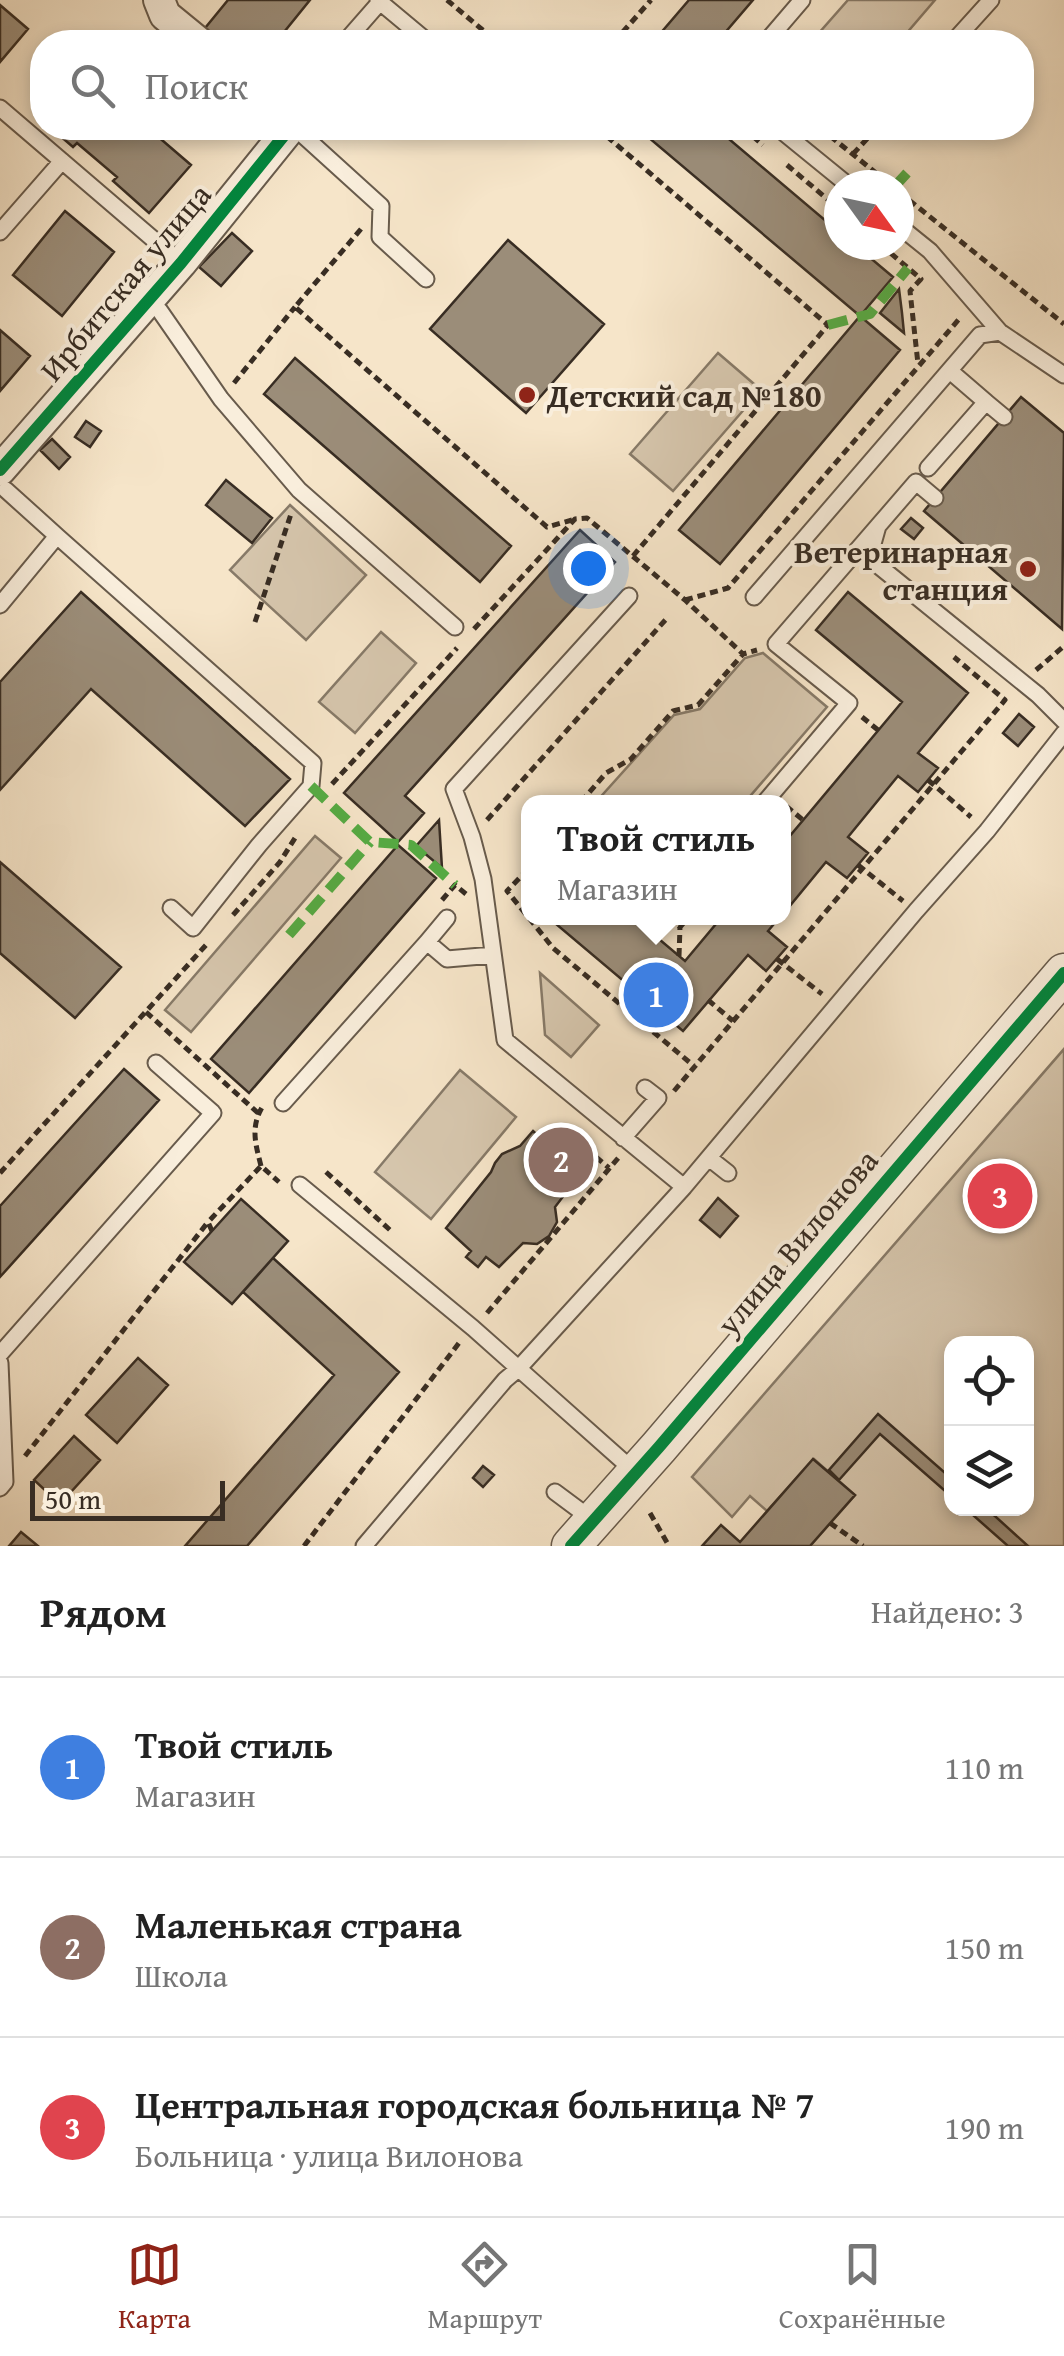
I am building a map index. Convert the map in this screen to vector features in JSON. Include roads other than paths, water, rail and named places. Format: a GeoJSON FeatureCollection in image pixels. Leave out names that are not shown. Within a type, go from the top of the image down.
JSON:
{"type":"FeatureCollection","features":[{"type":"Feature","properties":{"kind":"street"},"geometry":{"type":"LineString","coordinates":[[167,5],[188,30]]}},
{"type":"Feature","properties":{"kind":"street","name":"Ирбитская улица"},"geometry":{"type":"LineString","coordinates":[[1,486],[148,299],[283,140]]}},
{"type":"Feature","properties":{"kind":"street","name":"улица Вилонова"},"geometry":{"type":"LineString","coordinates":[[582,1534],[1064,974]]}},
{"type":"Feature","properties":{"kind":"lane"},"geometry":{"type":"LineString","coordinates":[[776,30],[802,0]]}},
{"type":"Feature","properties":{"kind":"lane"},"geometry":{"type":"LineString","coordinates":[[964,30],[991,0]]}},
{"type":"Feature","properties":{"kind":"lane"},"geometry":{"type":"LineString","coordinates":[[355,30],[379,1],[414,30]]}},
{"type":"Feature","properties":{"kind":"lane"},"geometry":{"type":"LineString","coordinates":[[0,108],[30,134]]}},
{"type":"Feature","properties":{"kind":"lane"},"geometry":{"type":"LineString","coordinates":[[37,140],[180,263]]}},
{"type":"Feature","properties":{"kind":"lane"},"geometry":{"type":"LineString","coordinates":[[307,140],[382,206],[380,237],[426,279]]}},
{"type":"Feature","properties":{"kind":"lane"},"geometry":{"type":"LineString","coordinates":[[793,140],[830,170]]}},
{"type":"Feature","properties":{"kind":"lane"},"geometry":{"type":"LineString","coordinates":[[0,232],[62,161]]}},
{"type":"Feature","properties":{"kind":"lane"},"geometry":{"type":"LineString","coordinates":[[914,239],[1000,332],[1064,375]]}},
{"type":"Feature","properties":{"kind":"lane"},"geometry":{"type":"LineString","coordinates":[[148,299],[221,399],[299,490],[455,627]]}},
{"type":"Feature","properties":{"kind":"lane"},"geometry":{"type":"LineString","coordinates":[[754,597],[980,336],[1000,332]]}},
{"type":"Feature","properties":{"kind":"lane"},"geometry":{"type":"LineString","coordinates":[[950,371],[1004,418]]}},
{"type":"Feature","properties":{"kind":"lane"},"geometry":{"type":"LineString","coordinates":[[928,468],[986,402]]}},
{"type":"Feature","properties":{"kind":"lane"},"geometry":{"type":"LineString","coordinates":[[771,795],[849,703],[776,644],[916,482],[935,498]]}},
{"type":"Feature","properties":{"kind":"lane"},"geometry":{"type":"LineString","coordinates":[[1,486],[314,763],[311,786],[193,928],[171,908]]}},
{"type":"Feature","properties":{"kind":"lane"},"geometry":{"type":"LineString","coordinates":[[878,526],[869,558],[1038,695],[1064,721]]}},
{"type":"Feature","properties":{"kind":"lane"},"geometry":{"type":"LineString","coordinates":[[0,605],[57,536]]}},
{"type":"Feature","properties":{"kind":"lane"},"geometry":{"type":"LineString","coordinates":[[629,596],[454,789],[483,879],[505,1040],[684,1188]]}},
{"type":"Feature","properties":{"kind":"lane"},"geometry":{"type":"LineString","coordinates":[[364,1546],[505,1380],[684,1188],[987,830],[1064,733]]}},
{"type":"Feature","properties":{"kind":"lane"},"geometry":{"type":"LineString","coordinates":[[283,1102],[447,918]]}},
{"type":"Feature","properties":{"kind":"lane"},"geometry":{"type":"LineString","coordinates":[[427,942],[447,959],[493,954]]}},
{"type":"Feature","properties":{"kind":"lane"},"geometry":{"type":"LineString","coordinates":[[0,1354],[213,1114],[156,1063]]}},
{"type":"Feature","properties":{"kind":"lane"},"geometry":{"type":"LineString","coordinates":[[627,1140],[643,1099]]}},
{"type":"Feature","properties":{"kind":"lane"},"geometry":{"type":"LineString","coordinates":[[708,1158],[728,1173]]}},
{"type":"Feature","properties":{"kind":"lane"},"geometry":{"type":"LineString","coordinates":[[295,1188],[473,1328],[636,1473]]}},
{"type":"Feature","properties":{"kind":"lane"},"geometry":{"type":"LineString","coordinates":[[0,1363],[2,1485]]}},
{"type":"Feature","properties":{"kind":"lane"},"geometry":{"type":"LineString","coordinates":[[556,1492],[582,1534]]}},
{"type":"Feature","properties":{"kind":"place","name":"Детский сад №180"},"geometry":{"type":"Point","coordinates":[527,395]}},
{"type":"Feature","properties":{"kind":"place","name":"Ветеринарная станция"},"geometry":{"type":"Point","coordinates":[1028,569]}},
{"type":"Feature","properties":{"kind":"place","name":"Твой стиль"},"geometry":{"type":"Point","coordinates":[656,995]}},
{"type":"Feature","properties":{"kind":"place","name":"Маленькая страна"},"geometry":{"type":"Point","coordinates":[561,1160]}},
{"type":"Feature","properties":{"kind":"place","name":"Центральная городская больница № 7"},"geometry":{"type":"Point","coordinates":[1000,1196]}}]}
